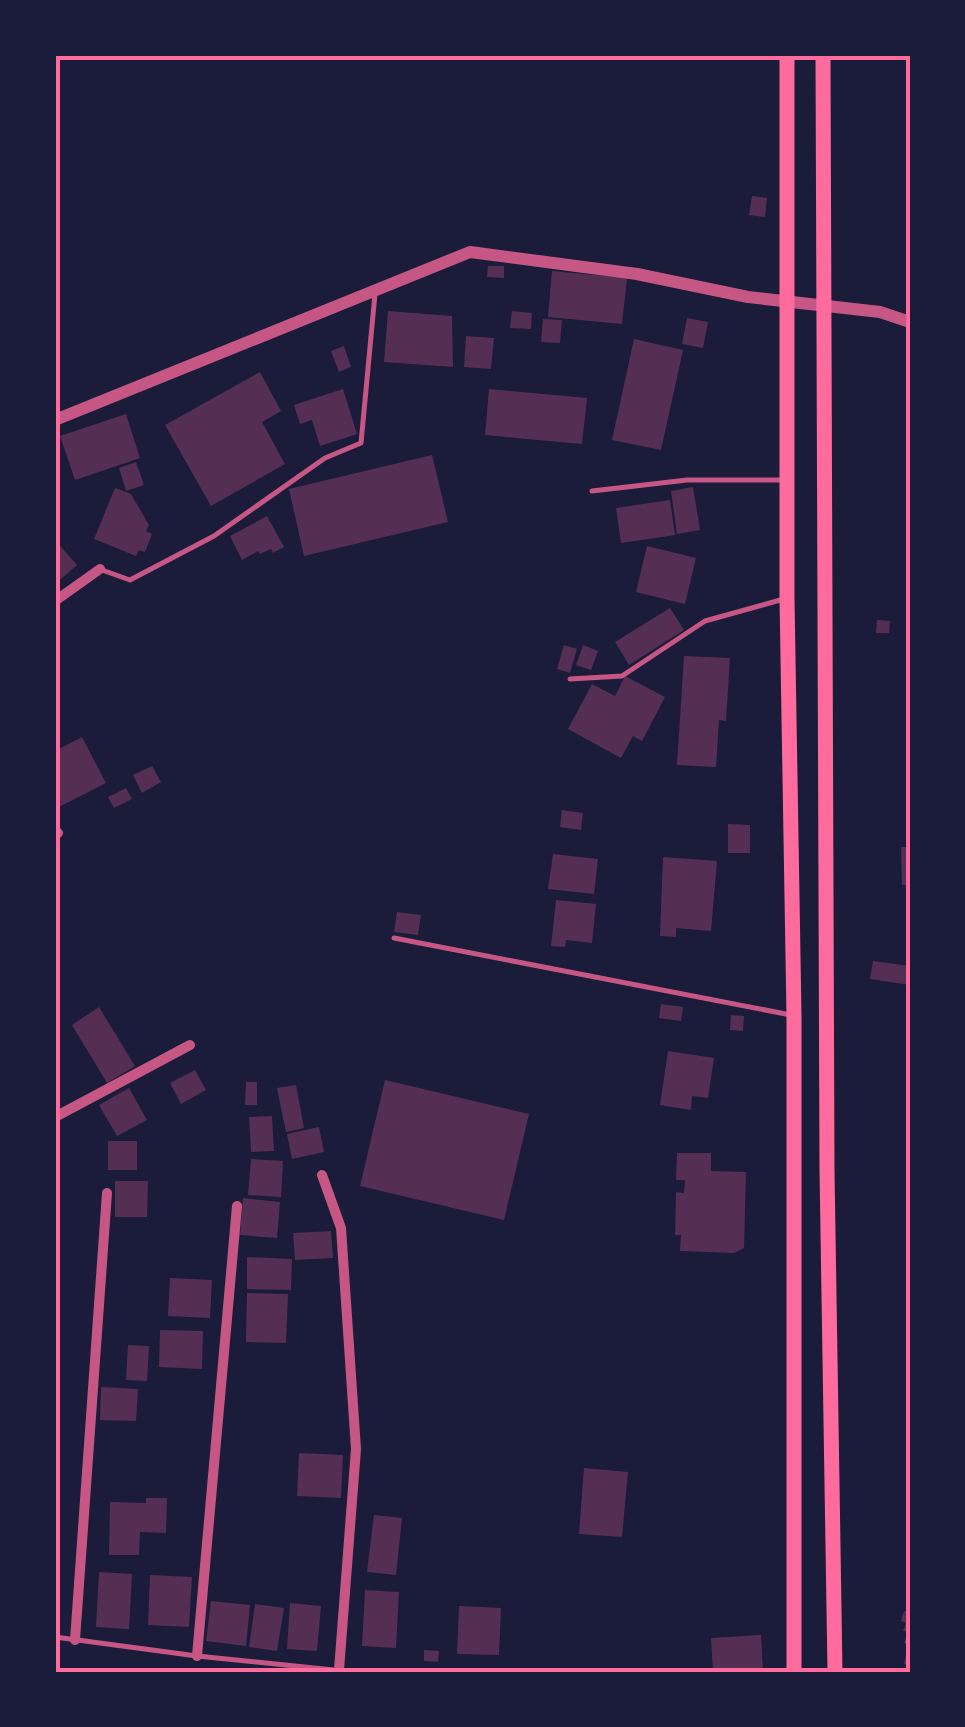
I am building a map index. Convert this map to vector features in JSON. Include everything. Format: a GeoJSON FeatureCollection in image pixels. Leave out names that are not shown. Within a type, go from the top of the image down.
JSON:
{"type":"FeatureCollection","features":[{"type":"Feature","properties":{"kind":"highway"},"geometry":{"type":"LineString","coordinates":[[787,55],[794,1672]]}},
{"type":"Feature","properties":{"kind":"highway"},"geometry":{"type":"LineString","coordinates":[[823,55],[826,1170],[835,1672]]}},
{"type":"Feature","properties":{"kind":"street"},"geometry":{"type":"LineString","coordinates":[[55,420],[470,252],[637,274],[748,296],[880,312],[910,322]]}},
{"type":"Feature","properties":{"kind":"street"},"geometry":{"type":"LineString","coordinates":[[55,602],[100,569]]}},
{"type":"Feature","properties":{"kind":"street"},"geometry":{"type":"LineString","coordinates":[[55,1117],[190,1045]]}},
{"type":"Feature","properties":{"kind":"street"},"geometry":{"type":"LineString","coordinates":[[322,1174],[341,1228],[356,1449],[339,1670]]}},
{"type":"Feature","properties":{"kind":"street"},"geometry":{"type":"LineString","coordinates":[[75,1640],[106,1193]]}},
{"type":"Feature","properties":{"kind":"street"},"geometry":{"type":"LineString","coordinates":[[196,1656],[238,1206]]}},
{"type":"Feature","properties":{"kind":"lane"},"geometry":{"type":"LineString","coordinates":[[100,569],[130,580],[214,536],[325,458],[361,444],[376,292]]}},
{"type":"Feature","properties":{"kind":"lane"},"geometry":{"type":"LineString","coordinates":[[592,491],[687,480],[787,480]]}},
{"type":"Feature","properties":{"kind":"lane"},"geometry":{"type":"LineString","coordinates":[[570,678],[622,676],[705,621],[787,598]]}},
{"type":"Feature","properties":{"kind":"lane"},"geometry":{"type":"LineString","coordinates":[[394,938],[794,1016]]}},
{"type":"Feature","properties":{"kind":"lane"},"geometry":{"type":"LineString","coordinates":[[55,1637],[353,1672]]}},
{"type":"Feature","properties":{"kind":"building"},"geometry":{"type":"Polygon","coordinates":[[[752,196],[767,198],[765,217],[749,215],[752,196]]]}},
{"type":"Feature","properties":{"kind":"building"},"geometry":{"type":"Polygon","coordinates":[[[488,266],[504,266],[504,278],[487,277],[488,266]]]}},
{"type":"Feature","properties":{"kind":"building"},"geometry":{"type":"Polygon","coordinates":[[[552,271],[627,278],[622,324],[548,317],[552,271]]]}},
{"type":"Feature","properties":{"kind":"building"},"geometry":{"type":"Polygon","coordinates":[[[388,311],[452,316],[453,367],[384,362],[388,311]]]}},
{"type":"Feature","properties":{"kind":"building"},"geometry":{"type":"Polygon","coordinates":[[[512,311],[532,313],[531,329],[510,328],[512,311]]]}},
{"type":"Feature","properties":{"kind":"building"},"geometry":{"type":"Polygon","coordinates":[[[687,318],[708,322],[703,348],[682,344],[687,318]]]}},
{"type":"Feature","properties":{"kind":"building"},"geometry":{"type":"Polygon","coordinates":[[[543,319],[562,320],[560,343],[541,342],[543,319]]]}},
{"type":"Feature","properties":{"kind":"building"},"geometry":{"type":"Polygon","coordinates":[[[466,336],[494,338],[491,369],[464,367],[466,336]]]}},
{"type":"Feature","properties":{"kind":"building"},"geometry":{"type":"Polygon","coordinates":[[[634,339],[683,350],[661,450],[612,440],[634,339]]]}},
{"type":"Feature","properties":{"kind":"building"},"geometry":{"type":"Polygon","coordinates":[[[344,346],[351,367],[339,372],[331,351],[344,346]]]}},
{"type":"Feature","properties":{"kind":"building"},"geometry":{"type":"Polygon","coordinates":[[[260,372],[281,411],[262,422],[285,464],[211,506],[165,425],[260,372]]]}},
{"type":"Feature","properties":{"kind":"building"},"geometry":{"type":"Polygon","coordinates":[[[343,389],[357,434],[320,446],[312,420],[300,424],[294,405],[343,389]]]}},
{"type":"Feature","properties":{"kind":"building"},"geometry":{"type":"Polygon","coordinates":[[[489,389],[587,398],[582,444],[485,435],[489,389]]]}},
{"type":"Feature","properties":{"kind":"building"},"geometry":{"type":"Polygon","coordinates":[[[126,414],[140,458],[75,480],[60,436],[126,414]]]}},
{"type":"Feature","properties":{"kind":"building"},"geometry":{"type":"Polygon","coordinates":[[[432,455],[448,522],[304,556],[289,489],[432,455]]]}},
{"type":"Feature","properties":{"kind":"building"},"geometry":{"type":"Polygon","coordinates":[[[136,462],[144,485],[126,491],[119,468],[136,462]]]}},
{"type":"Feature","properties":{"kind":"building"},"geometry":{"type":"Polygon","coordinates":[[[693,487],[700,530],[677,534],[671,491],[693,487]]]}},
{"type":"Feature","properties":{"kind":"building"},"geometry":{"type":"Polygon","coordinates":[[[115,488],[131,494],[149,525],[146,531],[152,534],[145,552],[139,550],[136,556],[94,539],[115,488]]]}},
{"type":"Feature","properties":{"kind":"building"},"geometry":{"type":"Polygon","coordinates":[[[670,500],[675,535],[621,543],[616,508],[670,500]]]}},
{"type":"Feature","properties":{"kind":"building"},"geometry":{"type":"Polygon","coordinates":[[[267,516],[284,547],[273,553],[271,549],[260,554],[258,551],[242,560],[230,536],[267,516]]]}},
{"type":"Feature","properties":{"kind":"building"},"geometry":{"type":"Polygon","coordinates":[[[55,540],[77,565],[55,584],[55,540]]]}},
{"type":"Feature","properties":{"kind":"building"},"geometry":{"type":"Polygon","coordinates":[[[647,546],[696,558],[685,604],[636,592],[647,546]]]}},
{"type":"Feature","properties":{"kind":"building"},"geometry":{"type":"Polygon","coordinates":[[[670,608],[684,630],[629,665],[615,642],[670,608]]]}},
{"type":"Feature","properties":{"kind":"building"},"geometry":{"type":"Polygon","coordinates":[[[877,620],[890,621],[889,633],[876,633],[877,620]]]}},
{"type":"Feature","properties":{"kind":"building"},"geometry":{"type":"Polygon","coordinates":[[[564,645],[577,649],[570,673],[557,669],[564,645]]]}},
{"type":"Feature","properties":{"kind":"building"},"geometry":{"type":"Polygon","coordinates":[[[583,645],[598,651],[591,670],[576,665],[583,645]]]}},
{"type":"Feature","properties":{"kind":"building"},"geometry":{"type":"Polygon","coordinates":[[[684,656],[730,658],[726,721],[719,720],[716,767],[677,765],[684,656]]]}},
{"type":"Feature","properties":{"kind":"building"},"geometry":{"type":"Polygon","coordinates":[[[625,676],[665,697],[642,741],[633,736],[621,758],[568,729],[592,684],[615,696],[625,676]]]}},
{"type":"Feature","properties":{"kind":"building"},"geometry":{"type":"Polygon","coordinates":[[[82,737],[106,783],[55,809],[55,751],[82,737]]]}},
{"type":"Feature","properties":{"kind":"building"},"geometry":{"type":"Polygon","coordinates":[[[152,766],[161,782],[142,793],[133,775],[152,766]]]}},
{"type":"Feature","properties":{"kind":"building"},"geometry":{"type":"Polygon","coordinates":[[[126,788],[132,799],[114,808],[108,797],[126,788]]]}},
{"type":"Feature","properties":{"kind":"building"},"geometry":{"type":"Polygon","coordinates":[[[562,810],[583,813],[581,830],[560,827],[562,810]]]}},
{"type":"Feature","properties":{"kind":"building"},"geometry":{"type":"Polygon","coordinates":[[[728,824],[750,825],[750,853],[728,853],[728,824]]]}},
{"type":"Feature","properties":{"kind":"building"},"geometry":{"type":"Polygon","coordinates":[[[901,847],[910,847],[910,885],[902,885],[901,847]]]}},
{"type":"Feature","properties":{"kind":"building"},"geometry":{"type":"Polygon","coordinates":[[[553,854],[598,859],[594,894],[548,889],[553,854]]]}},
{"type":"Feature","properties":{"kind":"building"},"geometry":{"type":"Polygon","coordinates":[[[663,857],[717,861],[711,931],[676,928],[676,937],[660,936],[663,857]]]}},
{"type":"Feature","properties":{"kind":"building"},"geometry":{"type":"Polygon","coordinates":[[[556,900],[596,904],[592,943],[566,940],[565,947],[551,946],[556,900]]]}},
{"type":"Feature","properties":{"kind":"building"},"geometry":{"type":"Polygon","coordinates":[[[397,912],[421,915],[418,935],[394,932],[397,912]]]}},
{"type":"Feature","properties":{"kind":"building"},"geometry":{"type":"Polygon","coordinates":[[[873,961],[910,966],[910,985],[870,979],[873,961]]]}},
{"type":"Feature","properties":{"kind":"building"},"geometry":{"type":"Polygon","coordinates":[[[661,1004],[683,1007],[681,1021],[659,1018],[661,1004]]]}},
{"type":"Feature","properties":{"kind":"building"},"geometry":{"type":"Polygon","coordinates":[[[99,1007],[135,1066],[107,1083],[72,1025],[99,1007]]]}},
{"type":"Feature","properties":{"kind":"building"},"geometry":{"type":"Polygon","coordinates":[[[731,1015],[744,1016],[743,1031],[730,1030],[731,1015]]]}},
{"type":"Feature","properties":{"kind":"building"},"geometry":{"type":"Polygon","coordinates":[[[668,1051],[714,1058],[708,1098],[692,1096],[691,1110],[660,1105],[668,1051]]]}},
{"type":"Feature","properties":{"kind":"building"},"geometry":{"type":"Polygon","coordinates":[[[195,1070],[206,1090],[181,1104],[170,1083],[195,1070]]]}},
{"type":"Feature","properties":{"kind":"building"},"geometry":{"type":"Polygon","coordinates":[[[385,1080],[529,1114],[504,1220],[360,1186],[385,1080]]]}},
{"type":"Feature","properties":{"kind":"building"},"geometry":{"type":"Polygon","coordinates":[[[246,1082],[257,1082],[257,1105],[245,1105],[246,1082]]]}},
{"type":"Feature","properties":{"kind":"building"},"geometry":{"type":"Polygon","coordinates":[[[296,1085],[304,1128],[286,1132],[277,1088],[296,1085]]]}},
{"type":"Feature","properties":{"kind":"building"},"geometry":{"type":"Polygon","coordinates":[[[129,1088],[147,1120],[117,1136],[99,1105],[129,1088]]]}},
{"type":"Feature","properties":{"kind":"building"},"geometry":{"type":"Polygon","coordinates":[[[272,1116],[274,1151],[251,1152],[249,1117],[272,1116]]]}},
{"type":"Feature","properties":{"kind":"building"},"geometry":{"type":"Polygon","coordinates":[[[319,1127],[324,1152],[292,1159],[287,1134],[319,1127]]]}},
{"type":"Feature","properties":{"kind":"building"},"geometry":{"type":"Polygon","coordinates":[[[108,1141],[137,1141],[137,1170],[108,1170],[108,1141]]]}},
{"type":"Feature","properties":{"kind":"building"},"geometry":{"type":"Polygon","coordinates":[[[677,1153],[711,1153],[711,1171],[746,1172],[744,1248],[734,1253],[680,1251],[681,1235],[675,1235],[676,1192],[684,1193],[685,1180],[676,1180],[677,1153]]]}},
{"type":"Feature","properties":{"kind":"building"},"geometry":{"type":"Polygon","coordinates":[[[251,1159],[283,1161],[281,1197],[248,1195],[251,1159]]]}},
{"type":"Feature","properties":{"kind":"building"},"geometry":{"type":"Polygon","coordinates":[[[115,1181],[148,1181],[147,1217],[115,1217],[115,1181]]]}},
{"type":"Feature","properties":{"kind":"building"},"geometry":{"type":"Polygon","coordinates":[[[243,1198],[280,1202],[277,1238],[240,1235],[243,1198]]]}},
{"type":"Feature","properties":{"kind":"building"},"geometry":{"type":"Polygon","coordinates":[[[331,1231],[333,1258],[295,1260],[293,1233],[331,1231]]]}},
{"type":"Feature","properties":{"kind":"building"},"geometry":{"type":"Polygon","coordinates":[[[247,1257],[292,1259],[291,1290],[247,1289],[247,1257]]]}},
{"type":"Feature","properties":{"kind":"building"},"geometry":{"type":"Polygon","coordinates":[[[170,1278],[212,1280],[210,1318],[168,1316],[170,1278]]]}},
{"type":"Feature","properties":{"kind":"building"},"geometry":{"type":"Polygon","coordinates":[[[247,1293],[288,1294],[286,1343],[246,1342],[247,1293]]]}},
{"type":"Feature","properties":{"kind":"building"},"geometry":{"type":"Polygon","coordinates":[[[160,1330],[203,1331],[202,1369],[159,1367],[160,1330]]]}},
{"type":"Feature","properties":{"kind":"building"},"geometry":{"type":"Polygon","coordinates":[[[128,1345],[149,1346],[147,1381],[126,1380],[128,1345]]]}},
{"type":"Feature","properties":{"kind":"building"},"geometry":{"type":"Polygon","coordinates":[[[101,1387],[138,1389],[136,1421],[100,1420],[101,1387]]]}},
{"type":"Feature","properties":{"kind":"building"},"geometry":{"type":"Polygon","coordinates":[[[299,1453],[343,1455],[341,1498],[297,1496],[299,1453]]]}},
{"type":"Feature","properties":{"kind":"building"},"geometry":{"type":"Polygon","coordinates":[[[584,1468],[628,1472],[622,1537],[579,1534],[584,1468]]]}},
{"type":"Feature","properties":{"kind":"building"},"geometry":{"type":"Polygon","coordinates":[[[146,1498],[167,1498],[166,1533],[140,1532],[139,1555],[109,1555],[110,1502],[146,1503],[146,1498]]]}},
{"type":"Feature","properties":{"kind":"building"},"geometry":{"type":"Polygon","coordinates":[[[374,1515],[402,1518],[396,1575],[367,1572],[374,1515]]]}},
{"type":"Feature","properties":{"kind":"building"},"geometry":{"type":"Polygon","coordinates":[[[99,1572],[132,1574],[129,1629],[96,1627],[99,1572]]]}},
{"type":"Feature","properties":{"kind":"building"},"geometry":{"type":"Polygon","coordinates":[[[150,1575],[192,1577],[189,1627],[148,1625],[150,1575]]]}},
{"type":"Feature","properties":{"kind":"building"},"geometry":{"type":"Polygon","coordinates":[[[365,1590],[399,1592],[396,1648],[362,1646],[365,1590]]]}},
{"type":"Feature","properties":{"kind":"building"},"geometry":{"type":"Polygon","coordinates":[[[211,1601],[250,1605],[246,1646],[206,1641],[211,1601]]]}},
{"type":"Feature","properties":{"kind":"building"},"geometry":{"type":"Polygon","coordinates":[[[290,1603],[321,1606],[317,1651],[287,1649],[290,1603]]]}},
{"type":"Feature","properties":{"kind":"building"},"geometry":{"type":"Polygon","coordinates":[[[255,1604],[284,1608],[277,1651],[249,1647],[255,1604]]]}},
{"type":"Feature","properties":{"kind":"building"},"geometry":{"type":"Polygon","coordinates":[[[459,1606],[501,1608],[499,1655],[457,1654],[459,1606]]]}},
{"type":"Feature","properties":{"kind":"building"},"geometry":{"type":"Polygon","coordinates":[[[904,1611],[910,1613],[910,1666],[904,1664],[908,1632],[903,1631],[906,1623],[901,1621],[904,1611]]]}},
{"type":"Feature","properties":{"kind":"building"},"geometry":{"type":"Polygon","coordinates":[[[761,1635],[763,1672],[713,1672],[711,1638],[761,1635]]]}},
{"type":"Feature","properties":{"kind":"building"},"geometry":{"type":"Polygon","coordinates":[[[424,1650],[439,1651],[438,1662],[424,1661],[424,1650]]]}}]}
